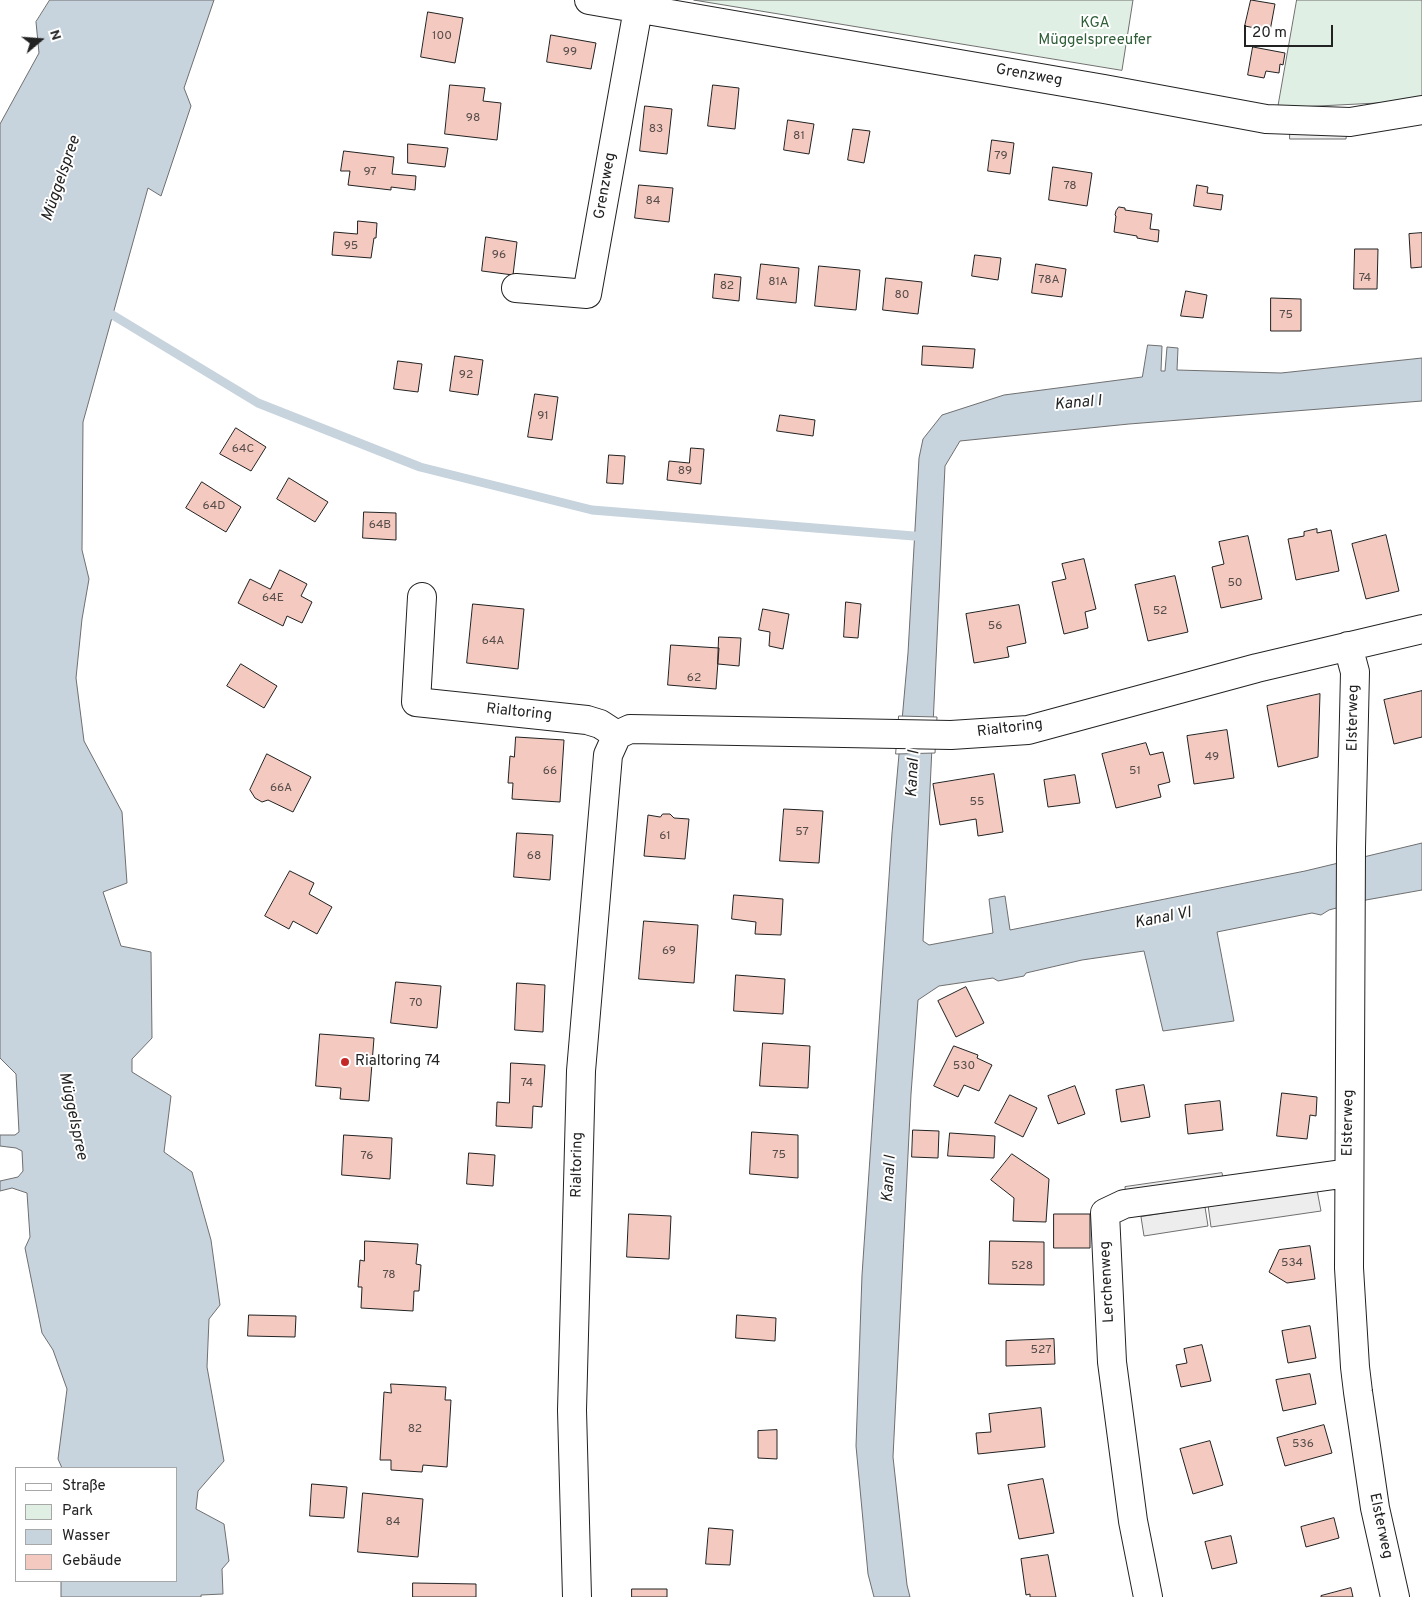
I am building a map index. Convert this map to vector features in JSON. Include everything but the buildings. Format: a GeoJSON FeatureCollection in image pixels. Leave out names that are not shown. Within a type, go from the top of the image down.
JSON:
{"type":"FeatureCollection","features":[{"type":"Feature","properties":{"kind":"street","name":"Grenzweg"},"geometry":{"type":"LineString","coordinates":[[588,0],[1104,89],[1266,119],[1350,122],[1422,110]]}},
{"type":"Feature","properties":{"kind":"street","name":"Grenzweg"},"geometry":{"type":"LineString","coordinates":[[516,288],[587,294],[638,9]]}},
{"type":"Feature","properties":{"kind":"street","name":"Rialtoring"},"geometry":{"type":"LineString","coordinates":[[422,597],[416,702],[587,720],[600,724],[617,735]]}},
{"type":"Feature","properties":{"kind":"street","name":"Rialtoring"},"geometry":{"type":"LineString","coordinates":[[577,1597],[572,1410],[581,1071],[608,755],[617,735],[630,728],[875,735],[951,735],[1028,730],[1257,668],[1422,629]]}},
{"type":"Feature","properties":{"kind":"street","name":"Elsterweg"},"geometry":{"type":"LineString","coordinates":[[1348,646],[1355,672],[1351,848],[1349,1173],[1354,1367],[1375,1508],[1395,1597]]}},
{"type":"Feature","properties":{"kind":"street","name":"Lerchenweg"},"geometry":{"type":"LineString","coordinates":[[1148,1597],[1133,1521],[1112,1362],[1105,1213],[1124,1204],[1349,1173]]}},
{"type":"Feature","properties":{"kind":"green space","name":"KGA Müggelspreeufer"},"geometry":{"type":"Polygon","coordinates":[[[694,0],[1133,0],[1122,70],[694,0]]]}},
{"type":"Feature","properties":{"kind":"green space"},"geometry":{"type":"Polygon","coordinates":[[[1297,0],[1422,0],[1422,98],[1398,102],[1278,108],[1297,0]]]}},
{"type":"Feature","properties":{"kind":"shaded area"},"geometry":{"type":"Polygon","coordinates":[[[1290,131],[1347,131],[1346,139],[1290,139],[1290,131]]]}},
{"type":"Feature","properties":{"kind":"shaded area"},"geometry":{"type":"Polygon","coordinates":[[[1222,1173],[1224,1181],[1126,1196],[1125,1187],[1222,1173]]]}},
{"type":"Feature","properties":{"kind":"shaded area"},"geometry":{"type":"Polygon","coordinates":[[[1317,1190],[1321,1211],[1211,1227],[1208,1205],[1317,1190]]]}},
{"type":"Feature","properties":{"kind":"shaded area"},"geometry":{"type":"Polygon","coordinates":[[[1205,1207],[1208,1226],[1144,1236],[1141,1217],[1205,1207]]]}},
{"type":"Feature","properties":{"kind":"water","name":"Müggelspree"},"geometry":{"type":"Polygon","coordinates":[[[50,0],[214,0],[184,88],[191,106],[161,196],[148,188],[83,422],[82,550],[89,579],[82,619],[76,678],[84,741],[122,812],[127,883],[103,892],[121,946],[151,952],[152,1038],[132,1059],[132,1072],[171,1096],[164,1152],[192,1172],[211,1240],[220,1305],[209,1319],[207,1367],[224,1461],[198,1491],[196,1509],[224,1524],[229,1561],[222,1569],[223,1594],[201,1595],[201,1597],[61,1597],[61,1582],[178,1582],[178,1467],[62,1467],[58,1459],[67,1389],[53,1350],[42,1333],[25,1248],[30,1237],[27,1193],[12,1188],[0,1191],[0,1181],[18,1177],[23,1171],[22,1151],[16,1148],[0,1146],[0,1135],[15,1135],[19,1132],[16,1074],[0,1058],[0,124],[39,53],[36,22],[50,0]]]}},
{"type":"Feature","properties":{"kind":"water"},"geometry":{"type":"Polygon","coordinates":[[[1148,345],[1162,346],[1161,371],[1165,371],[1167,347],[1178,348],[1177,370],[1281,373],[1422,358],[1422,401],[1129,424],[960,441],[945,466],[923,941],[929,945],[993,933],[989,899],[1005,896],[1010,930],[1305,871],[1422,843],[1422,890],[1366,900],[1329,910],[1321,915],[1312,913],[1217,932],[1234,1021],[1163,1031],[1144,951],[1082,960],[998,981],[993,978],[939,986],[918,1000],[911,1094],[893,1457],[907,1585],[910,1597],[874,1597],[868,1574],[856,1446],[862,1275],[892,833],[908,653],[919,458],[923,439],[942,415],[1004,395],[1142,377],[1148,345]]]}},
{"type":"Feature","properties":{"kind":"pier"},"geometry":{"type":"Polygon","coordinates":[[[899,716],[937,717],[935,753],[896,754],[899,716]]]}},
{"type":"Feature","properties":{"kind":"waterway"},"geometry":{"type":"LineString","coordinates":[[101,308],[258,403],[420,467],[592,510],[926,537]]}},
{"type":"Feature","properties":{"kind":"place","name":"Rialtoring 74"},"geometry":{"type":"Point","coordinates":[345,1062]}},
{"type":"Feature","properties":{"kind":"water label","name":"Kanal I"},"geometry":{"type":"Point","coordinates":[1078,404]}},
{"type":"Feature","properties":{"kind":"water label","name":"Kanal I"},"geometry":{"type":"Point","coordinates":[914,774]}},
{"type":"Feature","properties":{"kind":"water label","name":"Kanal VI"},"geometry":{"type":"Point","coordinates":[1163,919]}},
{"type":"Feature","properties":{"kind":"water label","name":"Kanal I"},"geometry":{"type":"Point","coordinates":[890,1179]}}]}
